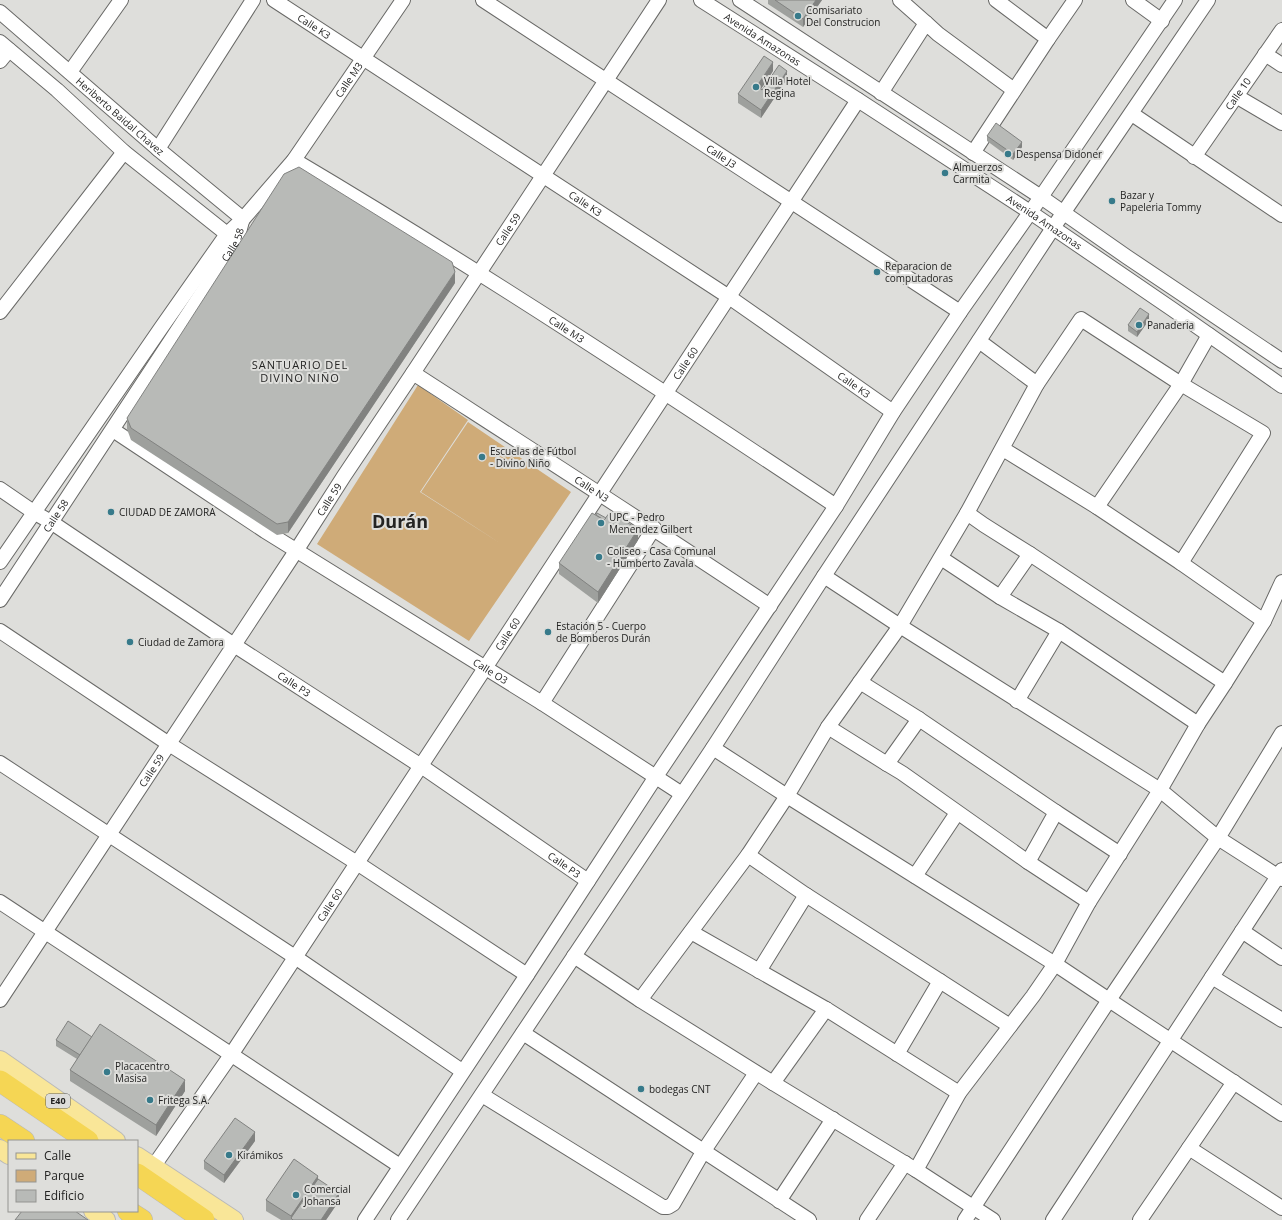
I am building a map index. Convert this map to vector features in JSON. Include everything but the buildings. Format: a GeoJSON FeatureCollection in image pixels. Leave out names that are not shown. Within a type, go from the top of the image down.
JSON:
{"type":"FeatureCollection","features":[{"type":"Feature","properties":{"kind":"highway","name":"E40"},"geometry":{"type":"LineString","coordinates":[[0,1081],[87,1140]]}},
{"type":"Feature","properties":{"kind":"highway"},"geometry":{"type":"LineString","coordinates":[[0,1125],[22,1140]]}},
{"type":"Feature","properties":{"kind":"highway"},"geometry":{"type":"LineString","coordinates":[[145,1170],[204,1220]]}},
{"type":"Feature","properties":{"kind":"highway"},"geometry":{"type":"LineString","coordinates":[[130,1212],[142,1220]]}},
{"type":"Feature","properties":{"kind":"main road","name":"E40"},"geometry":{"type":"LineString","coordinates":[[0,1060],[115,1140]]}},
{"type":"Feature","properties":{"kind":"main road"},"geometry":{"type":"LineString","coordinates":[[138,1158],[145,1170],[234,1220]]}},
{"type":"Feature","properties":{"kind":"main road"},"geometry":{"type":"LineString","coordinates":[[94,1212],[106,1220]]}},
{"type":"Feature","properties":{"kind":"street"},"geometry":{"type":"LineString","coordinates":[[70,72],[121,0]]}},
{"type":"Feature","properties":{"kind":"street"},"geometry":{"type":"LineString","coordinates":[[158,149],[253,0]]}},
{"type":"Feature","properties":{"kind":"street","name":"Calle K3"},"geometry":{"type":"LineString","coordinates":[[274,0],[729,297],[893,412]]}},
{"type":"Feature","properties":{"kind":"street","name":"Calle M3"},"geometry":{"type":"LineString","coordinates":[[243,219],[294,160],[403,0]]}},
{"type":"Feature","properties":{"kind":"street","name":"Calle J3"},"geometry":{"type":"LineString","coordinates":[[483,0],[960,312]]}},
{"type":"Feature","properties":{"kind":"street","name":"Calle 59"},"geometry":{"type":"LineString","coordinates":[[0,1000],[659,0]]}},
{"type":"Feature","properties":{"kind":"street","name":"Avenida Amazonas"},"geometry":{"type":"LineString","coordinates":[[701,0],[1030,212],[1282,386]]}},
{"type":"Feature","properties":{"kind":"street","name":"Avenida Amazonas"},"geometry":{"type":"LineString","coordinates":[[740,0],[761,6],[881,93],[1041,197],[1127,257],[1282,361]]}},
{"type":"Feature","properties":{"kind":"street"},"geometry":{"type":"LineString","coordinates":[[900,0],[938,34],[1014,90]]}},
{"type":"Feature","properties":{"kind":"street"},"geometry":{"type":"LineString","coordinates":[[996,0],[1048,39]]}},
{"type":"Feature","properties":{"kind":"street"},"geometry":{"type":"LineString","coordinates":[[973,154],[1075,0]]}},
{"type":"Feature","properties":{"kind":"street"},"geometry":{"type":"LineString","coordinates":[[1133,0],[1162,20]]}},
{"type":"Feature","properties":{"kind":"street"},"geometry":{"type":"LineString","coordinates":[[365,1220],[655,778],[836,506],[893,412],[1175,0]]}},
{"type":"Feature","properties":{"kind":"street"},"geometry":{"type":"LineString","coordinates":[[398,1220],[713,748],[824,576],[1053,228],[1132,114],[1208,0]]}},
{"type":"Feature","properties":{"kind":"street","name":"Heriberto Baidal Chavez"},"geometry":{"type":"LineString","coordinates":[[0,12],[158,149],[243,219]]}},
{"type":"Feature","properties":{"kind":"street"},"geometry":{"type":"LineString","coordinates":[[881,93],[926,23]]}},
{"type":"Feature","properties":{"kind":"street","name":"Calle 10"},"geometry":{"type":"LineString","coordinates":[[1194,156],[1282,30]]}},
{"type":"Feature","properties":{"kind":"street"},"geometry":{"type":"LineString","coordinates":[[0,61],[5,46],[57,90],[124,152],[232,237]]}},
{"type":"Feature","properties":{"kind":"street"},"geometry":{"type":"LineString","coordinates":[[1265,54],[1282,65]]}},
{"type":"Feature","properties":{"kind":"street"},"geometry":{"type":"LineString","coordinates":[[1236,96],[1282,123]]}},
{"type":"Feature","properties":{"kind":"street","name":"Calle 60"},"geometry":{"type":"LineString","coordinates":[[145,1170],[231,1055],[858,100]]}},
{"type":"Feature","properties":{"kind":"street"},"geometry":{"type":"LineString","coordinates":[[1132,114],[1282,215]]}},
{"type":"Feature","properties":{"kind":"street"},"geometry":{"type":"LineString","coordinates":[[0,312],[124,152]]}},
{"type":"Feature","properties":{"kind":"street","name":"Calle M3"},"geometry":{"type":"LineString","coordinates":[[294,160],[380,211],[666,393],[836,506]]}},
{"type":"Feature","properties":{"kind":"street","name":"Calle 58"},"geometry":{"type":"LineString","coordinates":[[0,600],[112,430],[243,219]]}},
{"type":"Feature","properties":{"kind":"street","name":"Calle 58"},"geometry":{"type":"LineString","coordinates":[[0,562],[161,328],[232,237]]}},
{"type":"Feature","properties":{"kind":"street"},"geometry":{"type":"LineString","coordinates":[[640,1000],[748,855],[787,796],[828,727],[900,626],[967,513],[1038,384],[1081,319],[1181,384],[1263,433],[1181,563]]}},
{"type":"Feature","properties":{"kind":"street"},"geometry":{"type":"LineString","coordinates":[[1097,507],[1181,384],[1209,335]]}},
{"type":"Feature","properties":{"kind":"street"},"geometry":{"type":"LineString","coordinates":[[979,341],[1038,384]]}},
{"type":"Feature","properties":{"kind":"street","name":"Calle N3"},"geometry":{"type":"LineString","coordinates":[[413,373],[654,528],[770,606]]}},
{"type":"Feature","properties":{"kind":"street","name":"Calle O3"},"geometry":{"type":"LineString","coordinates":[[112,430],[296,551],[542,703],[655,778],[682,794]]}},
{"type":"Feature","properties":{"kind":"street"},"geometry":{"type":"LineString","coordinates":[[1003,449],[1097,507],[1264,621]]}},
{"type":"Feature","properties":{"kind":"street","name":"Calle P3"},"geometry":{"type":"LineString","coordinates":[[0,489],[234,645],[421,766],[588,881]]}},
{"type":"Feature","properties":{"kind":"street"},"geometry":{"type":"LineString","coordinates":[[967,513],[1225,683]]}},
{"type":"Feature","properties":{"kind":"street"},"geometry":{"type":"LineString","coordinates":[[542,703],[654,528]]}},
{"type":"Feature","properties":{"kind":"street"},"geometry":{"type":"LineString","coordinates":[[1000,597],[1030,554]]}},
{"type":"Feature","properties":{"kind":"street"},"geometry":{"type":"LineString","coordinates":[[941,558],[1000,597],[1059,631],[1198,724]]}},
{"type":"Feature","properties":{"kind":"street"},"geometry":{"type":"LineString","coordinates":[[824,576],[900,626],[1160,790],[1218,838],[1281,875],[1242,931],[1053,1220]]}},
{"type":"Feature","properties":{"kind":"street"},"geometry":{"type":"LineString","coordinates":[[867,1220],[910,1166],[959,1093],[1056,964],[1089,902],[1160,790],[1198,724],[1264,621],[1282,582]]}},
{"type":"Feature","properties":{"kind":"street"},"geometry":{"type":"LineString","coordinates":[[0,631],[169,744],[357,863],[527,975]]}},
{"type":"Feature","properties":{"kind":"street"},"geometry":{"type":"LineString","coordinates":[[1018,701],[1059,631]]}},
{"type":"Feature","properties":{"kind":"street"},"geometry":{"type":"LineString","coordinates":[[860,682],[919,719],[1120,854]]}},
{"type":"Feature","properties":{"kind":"street"},"geometry":{"type":"LineString","coordinates":[[887,764],[919,719]]}},
{"type":"Feature","properties":{"kind":"street"},"geometry":{"type":"LineString","coordinates":[[828,727],[902,773],[1028,862],[1089,902]]}},
{"type":"Feature","properties":{"kind":"street"},"geometry":{"type":"LineString","coordinates":[[965,1220],[1109,1000],[1218,838],[1282,733]]}},
{"type":"Feature","properties":{"kind":"street"},"geometry":{"type":"LineString","coordinates":[[713,748],[1056,964],[1282,1114]]}},
{"type":"Feature","properties":{"kind":"street"},"geometry":{"type":"LineString","coordinates":[[0,763],[295,957],[462,1071]]}},
{"type":"Feature","properties":{"kind":"street"},"geometry":{"type":"LineString","coordinates":[[1028,862],[1056,812]]}},
{"type":"Feature","properties":{"kind":"street"},"geometry":{"type":"LineString","coordinates":[[915,876],[957,813]]}},
{"type":"Feature","properties":{"kind":"street"},"geometry":{"type":"LineString","coordinates":[[748,855],[806,895],[1010,1026]]}},
{"type":"Feature","properties":{"kind":"street"},"geometry":{"type":"LineString","coordinates":[[758,971],[806,895]]}},
{"type":"Feature","properties":{"kind":"street"},"geometry":{"type":"LineString","coordinates":[[0,902],[400,1166]]}},
{"type":"Feature","properties":{"kind":"street"},"geometry":{"type":"LineString","coordinates":[[1242,931],[1282,958]]}},
{"type":"Feature","properties":{"kind":"street"},"geometry":{"type":"LineString","coordinates":[[691,932],[826,1009],[959,1093]]}},
{"type":"Feature","properties":{"kind":"street"},"geometry":{"type":"LineString","coordinates":[[574,956],[640,1000],[756,1073],[910,1166],[993,1220]]}},
{"type":"Feature","properties":{"kind":"street"},"geometry":{"type":"LineString","coordinates":[[1212,977],[1282,1020]]}},
{"type":"Feature","properties":{"kind":"street"},"geometry":{"type":"LineString","coordinates":[[897,1054],[940,981]]}},
{"type":"Feature","properties":{"kind":"street"},"geometry":{"type":"LineString","coordinates":[[773,1083],[826,1009]]}},
{"type":"Feature","properties":{"kind":"street"},"geometry":{"type":"LineString","coordinates":[[523,1032],[703,1152],[810,1220]]}},
{"type":"Feature","properties":{"kind":"street"},"geometry":{"type":"LineString","coordinates":[[482,1095],[662,1206],[668,1206],[673,1204],[703,1152],[756,1073]]}},
{"type":"Feature","properties":{"kind":"street"},"geometry":{"type":"LineString","coordinates":[[1140,1220],[1234,1082]]}},
{"type":"Feature","properties":{"kind":"street"},"geometry":{"type":"LineString","coordinates":[[779,1201],[833,1119]]}},
{"type":"Feature","properties":{"kind":"street"},"geometry":{"type":"LineString","coordinates":[[1189,1148],[1282,1208]]}},
{"type":"Feature","properties":{"kind":"green space"},"geometry":{"type":"Polygon","coordinates":[[[418,385],[468,420],[420,492],[503,545],[421,492],[468,422],[571,492],[469,641],[317,544],[418,385]]]}},
{"type":"Feature","properties":{"kind":"place","name":"Comisariato Del Construcion"},"geometry":{"type":"Point","coordinates":[798,16]}},
{"type":"Feature","properties":{"kind":"place","name":"Villa Hotel Regina"},"geometry":{"type":"Point","coordinates":[756,87]}},
{"type":"Feature","properties":{"kind":"place","name":"Despensa Didoner"},"geometry":{"type":"Point","coordinates":[1008,154]}},
{"type":"Feature","properties":{"kind":"place","name":"Almuerzos Carmita"},"geometry":{"type":"Point","coordinates":[945,173]}},
{"type":"Feature","properties":{"kind":"place","name":"Bazar y Papeleria Tommy"},"geometry":{"type":"Point","coordinates":[1112,201]}},
{"type":"Feature","properties":{"kind":"place","name":"Reparacion de computadoras"},"geometry":{"type":"Point","coordinates":[877,272]}},
{"type":"Feature","properties":{"kind":"place","name":"Panaderia"},"geometry":{"type":"Point","coordinates":[1139,325]}},
{"type":"Feature","properties":{"kind":"place","name":"Escuelas de Fútbol - Divino Niño"},"geometry":{"type":"Point","coordinates":[482,457]}},
{"type":"Feature","properties":{"kind":"place","name":"CIUDAD DE ZAMORA"},"geometry":{"type":"Point","coordinates":[111,512]}},
{"type":"Feature","properties":{"kind":"place","name":"UPC - Pedro Menendez Gilbert"},"geometry":{"type":"Point","coordinates":[601,523]}},
{"type":"Feature","properties":{"kind":"place","name":"Coliseo - Casa Comunal - Humberto Zavala"},"geometry":{"type":"Point","coordinates":[599,557]}},
{"type":"Feature","properties":{"kind":"place","name":"Estación 5 - Cuerpo de Bomberos Durán"},"geometry":{"type":"Point","coordinates":[548,632]}},
{"type":"Feature","properties":{"kind":"place","name":"Ciudad de Zamora"},"geometry":{"type":"Point","coordinates":[130,642]}},
{"type":"Feature","properties":{"kind":"place","name":"Placacentro Masisa"},"geometry":{"type":"Point","coordinates":[107,1072]}},
{"type":"Feature","properties":{"kind":"place","name":"bodegas CNT"},"geometry":{"type":"Point","coordinates":[641,1089]}},
{"type":"Feature","properties":{"kind":"place","name":"Fritega S.A."},"geometry":{"type":"Point","coordinates":[150,1100]}},
{"type":"Feature","properties":{"kind":"place","name":"Kirámikos"},"geometry":{"type":"Point","coordinates":[229,1155]}},
{"type":"Feature","properties":{"kind":"place","name":"Comercial Johansa"},"geometry":{"type":"Point","coordinates":[296,1195]}},
{"type":"Feature","properties":{"kind":"district","name":"SANTUARIO DEL DIVINO NIÑO"},"geometry":{"type":"Point","coordinates":[300,371]}},
{"type":"Feature","properties":{"kind":"district","name":"Durán"},"geometry":{"type":"Point","coordinates":[400,522]}}]}
